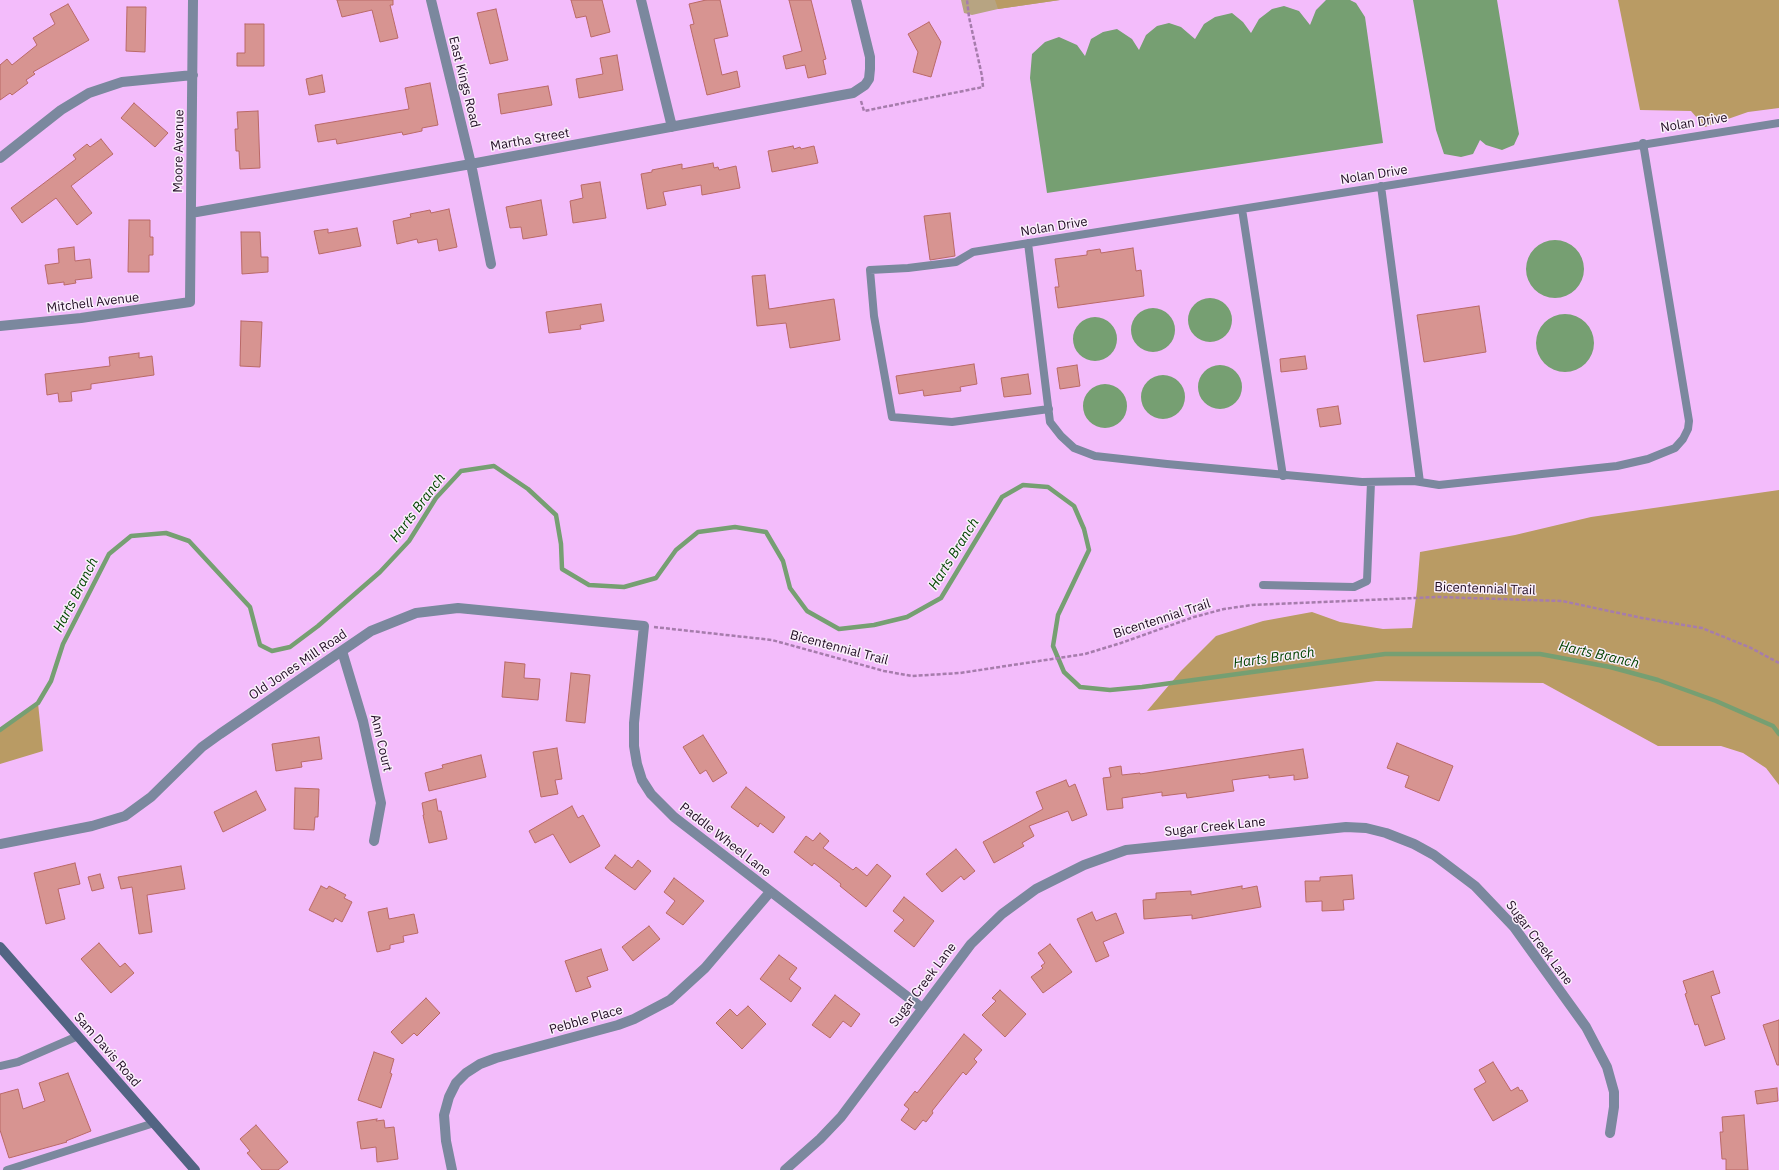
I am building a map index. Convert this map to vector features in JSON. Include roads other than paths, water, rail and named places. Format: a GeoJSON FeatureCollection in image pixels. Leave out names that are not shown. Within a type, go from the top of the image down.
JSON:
{"type":"FeatureCollection","features":[{"type":"Feature","properties":{"kind":"street","name":"Moore Avenue"},"geometry":{"type":"LineString","coordinates":[[190,302],[193,0]]}},
{"type":"Feature","properties":{"kind":"street","name":"East Kings Road"},"geometry":{"type":"LineString","coordinates":[[431,0],[471,164],[491,264]]}},
{"type":"Feature","properties":{"kind":"street"},"geometry":{"type":"LineString","coordinates":[[642,0],[672,127]]}},
{"type":"Feature","properties":{"kind":"street","name":"Martha Street"},"geometry":{"type":"LineString","coordinates":[[191,213],[471,164],[848,94],[859,90],[869,79],[870,57],[856,0]]}},
{"type":"Feature","properties":{"kind":"street"},"geometry":{"type":"LineString","coordinates":[[0,158],[61,110],[89,93],[122,82],[193,75]]}},
{"type":"Feature","properties":{"kind":"street","name":"Mitchell Avenue"},"geometry":{"type":"LineString","coordinates":[[0,326],[81,318],[190,302]]}},
{"type":"Feature","properties":{"kind":"street","name":"Old Jones Mill Road"},"geometry":{"type":"LineString","coordinates":[[0,844],[92,826],[125,816],[151,797],[202,747],[371,631],[416,613],[458,608],[644,626]]}},
{"type":"Feature","properties":{"kind":"street","name":"Paddle Wheel Lane"},"geometry":{"type":"LineString","coordinates":[[644,626],[634,723],[634,746],[637,764],[642,780],[651,794],[674,817],[922,1008]]}},
{"type":"Feature","properties":{"kind":"street","name":"Ann Court"},"geometry":{"type":"LineString","coordinates":[[342,651],[363,721],[381,803],[374,841]]}},
{"type":"Feature","properties":{"kind":"street","name":"Sugar Creek Lane"},"geometry":{"type":"LineString","coordinates":[[785,1170],[820,1139],[841,1116],[971,944],[1002,914],[1036,889],[1084,864],[1126,850],[1321,828],[1366,828],[1386,833],[1414,844],[1434,855],[1475,886],[1514,927],[1586,1027],[1608,1067],[1614,1092],[1614,1106],[1610,1133]]}},
{"type":"Feature","properties":{"kind":"street","name":"Pebble Place"},"geometry":{"type":"LineString","coordinates":[[452,1170],[446,1141],[444,1115],[449,1097],[456,1083],[466,1073],[480,1064],[496,1058],[618,1026],[670,1000],[706,968],[770,892]]}},
{"type":"Feature","properties":{"kind":"street","name":"Sam Davis Road"},"geometry":{"type":"LineString","coordinates":[[0,947],[4,957],[78,1036],[195,1170]]}},
{"type":"Feature","properties":{"kind":"lane","name":"Nolan Drive"},"geometry":{"type":"LineString","coordinates":[[1049,409],[952,422],[892,417],[874,316],[870,270],[908,268],[956,262],[974,252],[1779,122]]}},
{"type":"Feature","properties":{"kind":"lane"},"geometry":{"type":"LineString","coordinates":[[1028,243],[1050,422],[1061,436],[1074,448],[1095,456],[1283,476],[1371,482],[1420,482],[1439,485],[1617,466],[1648,460],[1676,448],[1683,439],[1690,421],[1643,143]]}},
{"type":"Feature","properties":{"kind":"lane"},"geometry":{"type":"LineString","coordinates":[[1381,186],[1420,482]]}},
{"type":"Feature","properties":{"kind":"lane"},"geometry":{"type":"LineString","coordinates":[[1242,208],[1283,476]]}},
{"type":"Feature","properties":{"kind":"lane"},"geometry":{"type":"LineString","coordinates":[[1263,585],[1354,587],[1368,581],[1371,482]]}},
{"type":"Feature","properties":{"kind":"lane"},"geometry":{"type":"LineString","coordinates":[[0,1066],[18,1062],[78,1036]]}},
{"type":"Feature","properties":{"kind":"lane"},"geometry":{"type":"LineString","coordinates":[[7,1170],[154,1123]]}},
{"type":"Feature","properties":{"kind":"waterway","name":"Harts Branch"},"geometry":{"type":"LineString","coordinates":[[0,730],[38,703],[51,681],[63,644],[109,554],[131,536],[166,533],[189,541],[250,607],[260,645],[272,651],[290,647],[318,626],[380,572],[409,541],[436,498],[461,471],[494,466],[528,489],[556,515],[561,544],[562,569],[589,585],[624,587],[656,578],[676,550],[698,532],[735,527],[766,532],[783,561],[790,588],[807,611],[839,629],[874,625],[907,617],[941,598],[1002,497],[1023,485],[1048,487],[1074,506],[1084,529],[1089,550],[1058,615],[1053,646],[1064,672],[1080,687],[1110,690],[1142,687],[1385,654],[1540,654],[1610,667],[1658,680],[1716,701],[1773,726],[1779,734]]}}]}
